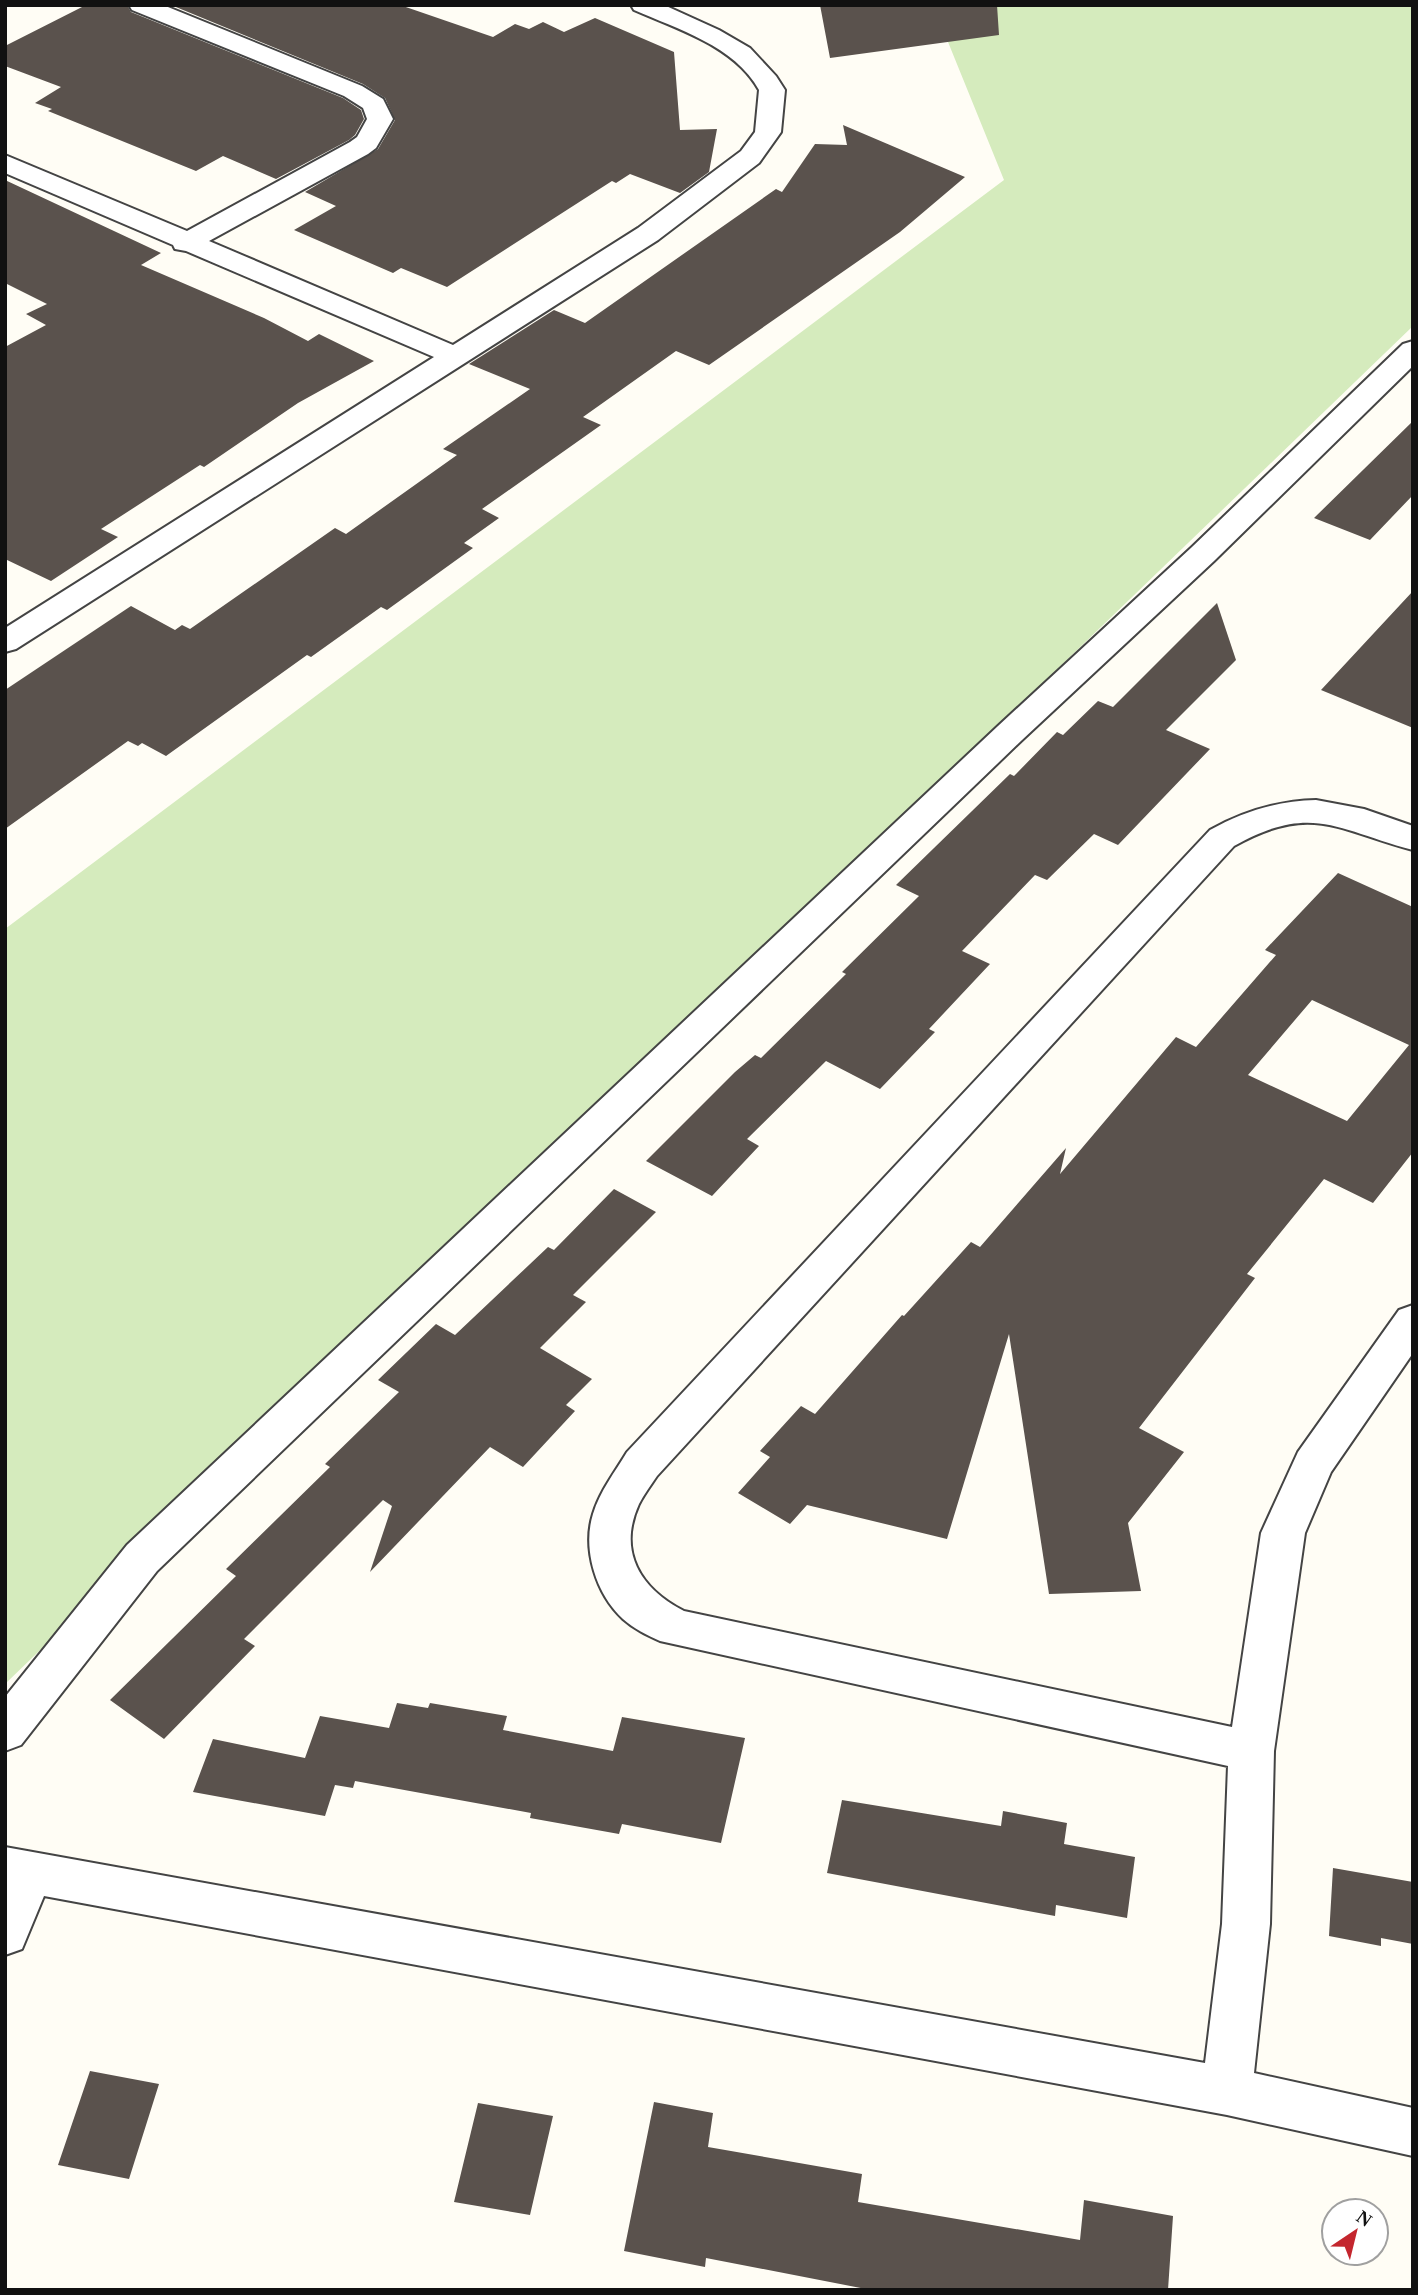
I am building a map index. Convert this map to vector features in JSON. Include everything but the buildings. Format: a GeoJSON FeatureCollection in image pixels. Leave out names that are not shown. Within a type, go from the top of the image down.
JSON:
{"type":"FeatureCollection","features":[{"type":"Feature","properties":{"kind":"street"},"geometry":{"type":"LineString","coordinates":[[141,5],[353,91],[374,104],[380,119],[367,142],[359,148],[185,243]]}},
{"type":"Feature","properties":{"kind":"street"},"geometry":{"type":"LineString","coordinates":[[5,642],[648,234],[750,158],[768,132],[772,90],[741,53],[710,34],[643,5]]}},
{"type":"Feature","properties":{"kind":"street"},"geometry":{"type":"LineString","coordinates":[[5,163],[185,243],[457,357]]}},
{"type":"Feature","properties":{"kind":"street"},"geometry":{"type":"LineString","coordinates":[[5,1731],[142,1558],[1010,733],[1203,554],[1413,350]]}},
{"type":"Feature","properties":{"kind":"street"},"geometry":{"type":"LineString","coordinates":[[1251,1751],[676,1628],[635,1603],[620,1581],[611,1559],[611,1530],[619,1501],[642,1464],[1222,838],[1245,822],[1262,816],[1314,811],[1344,815],[1380,825],[1413,839]]}},
{"type":"Feature","properties":{"kind":"street"},"geometry":{"type":"LineString","coordinates":[[1227,2091],[1246,1924],[1251,1751],[1283,1532],[1313,1464],[1413,1321]]}},
{"type":"Feature","properties":{"kind":"street"},"geometry":{"type":"LineString","coordinates":[[5,1933],[18,1871],[1227,2091],[1413,2132]]}},
{"type":"Feature","properties":{"kind":"green space"},"geometry":{"type":"Polygon","coordinates":[[[933,5],[1413,5],[1413,326],[5,1684],[5,929],[1004,180],[933,5]]]}}]}
